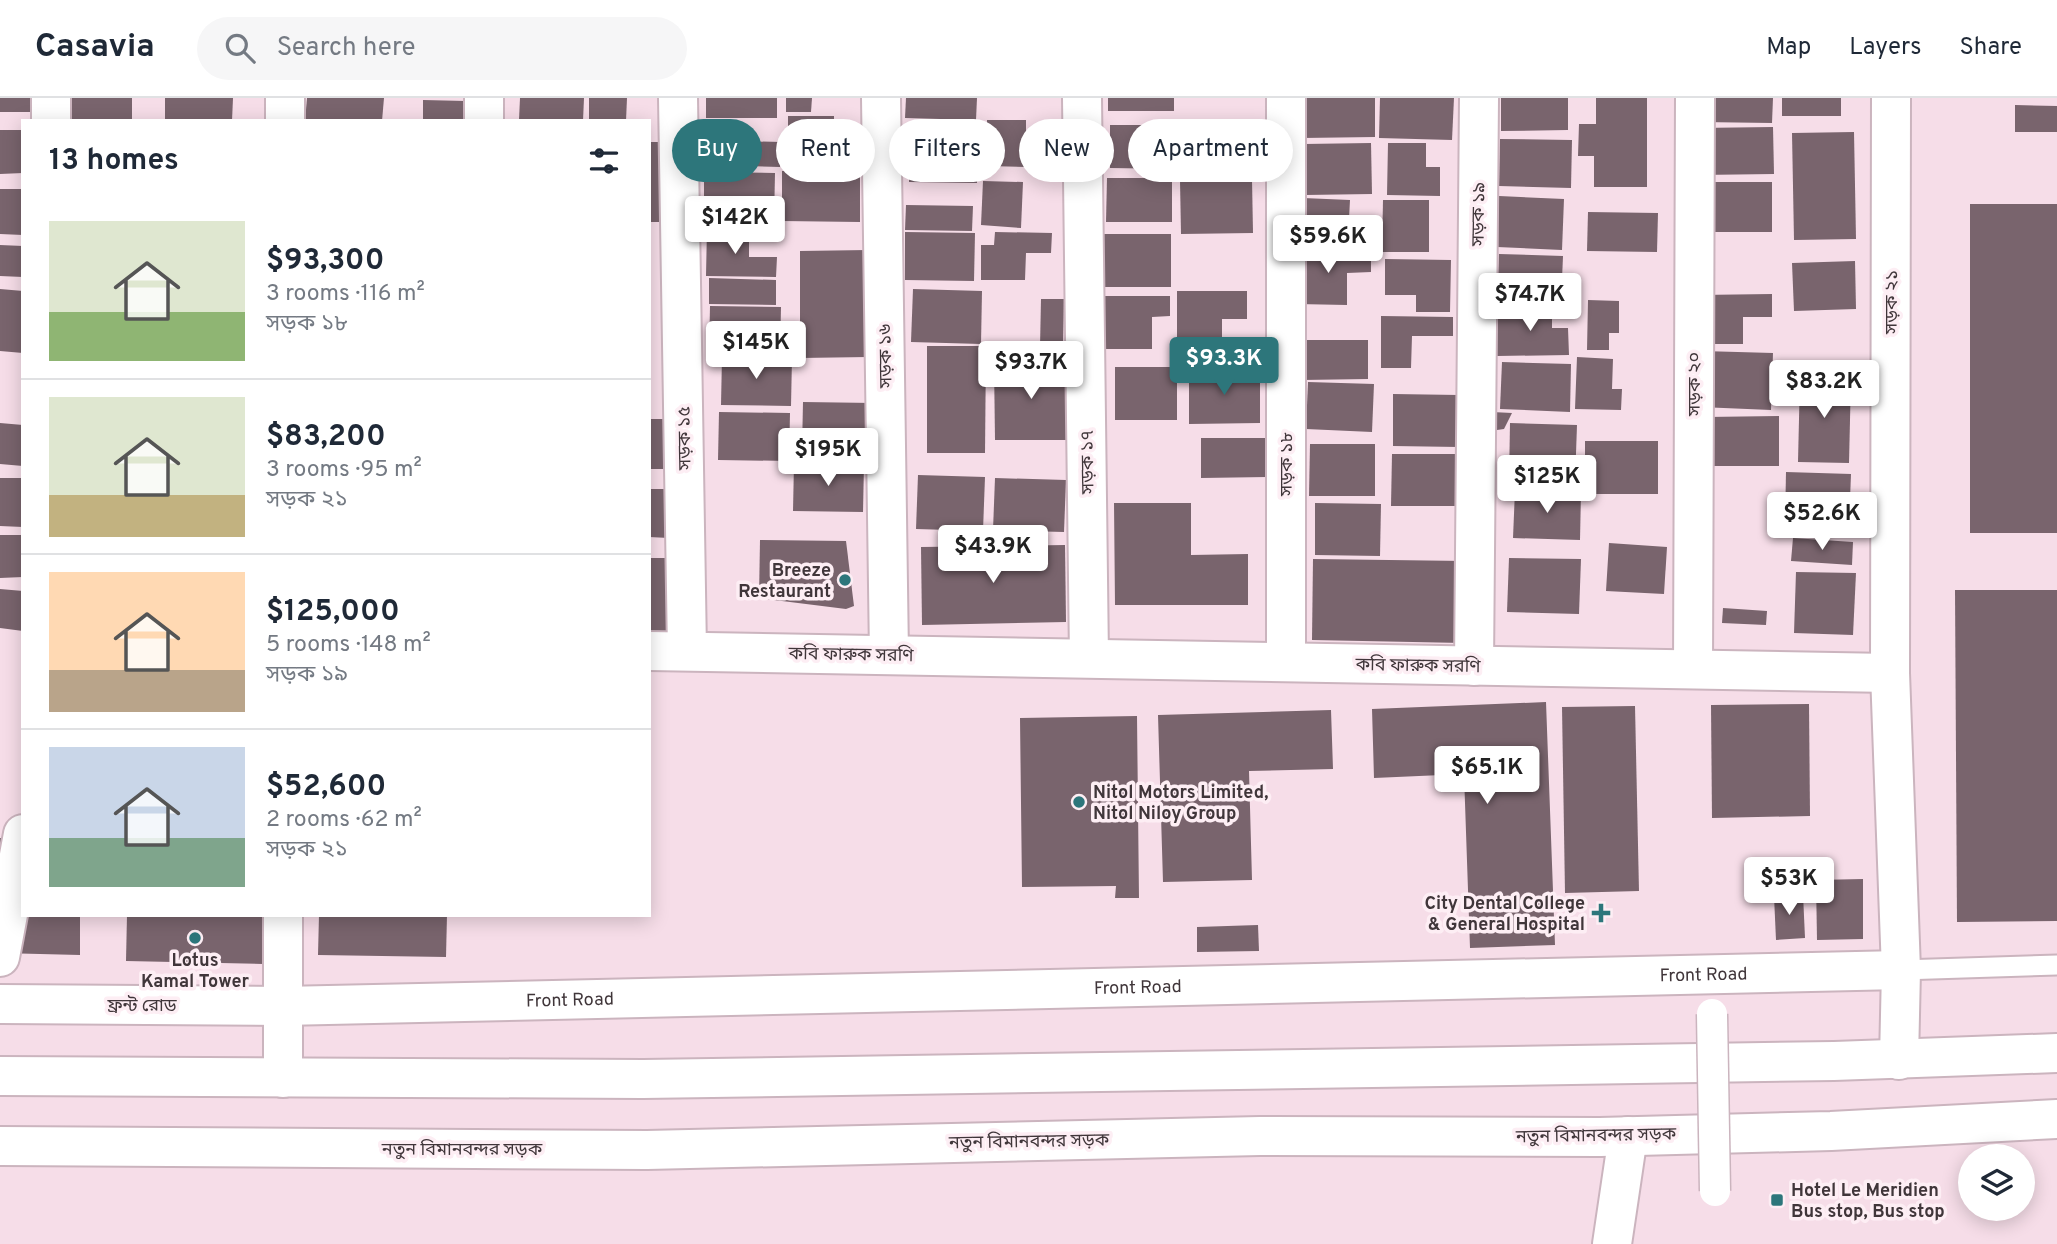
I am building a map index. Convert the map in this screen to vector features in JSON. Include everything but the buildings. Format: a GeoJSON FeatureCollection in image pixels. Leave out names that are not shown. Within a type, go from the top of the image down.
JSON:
{"type":"FeatureCollection","features":[{"type":"Feature","properties":{"kind":"main road"},"geometry":{"type":"LineString","coordinates":[[51,98],[51,119]]}},
{"type":"Feature","properties":{"kind":"main road"},"geometry":{"type":"LineString","coordinates":[[285,98],[285,119]]}},
{"type":"Feature","properties":{"kind":"main road"},"geometry":{"type":"LineString","coordinates":[[484,98],[484,119]]}},
{"type":"Feature","properties":{"kind":"main road","name":"সড়ক ১৫"},"geometry":{"type":"LineString","coordinates":[[678,98],[687,652]]}},
{"type":"Feature","properties":{"kind":"main road","name":"সড়ক ১৬"},"geometry":{"type":"LineString","coordinates":[[881,98],[890,655]]}},
{"type":"Feature","properties":{"kind":"main road","name":"সড়ক ১৭"},"geometry":{"type":"LineString","coordinates":[[1082,98],[1089,658]]}},
{"type":"Feature","properties":{"kind":"main road","name":"সড়ক ১৮"},"geometry":{"type":"LineString","coordinates":[[1286,98],[1286,662]]}},
{"type":"Feature","properties":{"kind":"main road","name":"সড়ক ১৯"},"geometry":{"type":"LineString","coordinates":[[1474,666],[1479,98]]}},
{"type":"Feature","properties":{"kind":"main road","name":"সড়ক ২০"},"geometry":{"type":"LineString","coordinates":[[1693,669],[1695,98]]}},
{"type":"Feature","properties":{"kind":"main road","name":"সড়ক ২১"},"geometry":{"type":"LineString","coordinates":[[1890,673],[1891,98]]}},
{"type":"Feature","properties":{"kind":"main road","name":"কবি ফারুক সরণি"},"geometry":{"type":"LineString","coordinates":[[651,651],[1890,673]]}},
{"type":"Feature","properties":{"kind":"main road"},"geometry":{"type":"LineString","coordinates":[[1890,673],[1901,970],[1899,1060]]}},
{"type":"Feature","properties":{"kind":"main road"},"geometry":{"type":"LineString","coordinates":[[0,957],[21,845]]}},
{"type":"Feature","properties":{"kind":"main road"},"geometry":{"type":"LineString","coordinates":[[283,917],[283,1079]]}},
{"type":"Feature","properties":{"kind":"main road","name":"Front Road"},"geometry":{"type":"LineString","coordinates":[[283,1006],[1901,970]]}},
{"type":"Feature","properties":{"kind":"main road","name":"ফ্রন্ট রোড"},"geometry":{"type":"LineString","coordinates":[[0,1004],[283,1006]]}},
{"type":"Feature","properties":{"kind":"main road"},"geometry":{"type":"LineString","coordinates":[[0,1076],[643,1079],[1899,1060],[2057,1053]]}},
{"type":"Feature","properties":{"kind":"main road","name":"নতুন বিমানবন্দর সড়ক"},"geometry":{"type":"LineString","coordinates":[[0,1146],[647,1150],[1246,1136],[1629,1136],[1844,1130],[2057,1119]]}},
{"type":"Feature","properties":{"kind":"main road"},"geometry":{"type":"LineString","coordinates":[[1612,1244],[1629,1136]]}},
{"type":"Feature","properties":{"kind":"street"},"geometry":{"type":"LineString","coordinates":[[1712,1014],[1715,1191]]}},
{"type":"Feature","properties":{"kind":"lane"},"geometry":{"type":"LineString","coordinates":[[1901,970],[2057,965]]}},
{"type":"Feature","properties":{"kind":"place","name":"Breeze Restaurant"},"geometry":{"type":"Point","coordinates":[845,580]}},
{"type":"Feature","properties":{"kind":"place","name":"Nitol Motors Limited, Nitol Niloy Group"},"geometry":{"type":"Point","coordinates":[1079,802]}},
{"type":"Feature","properties":{"kind":"place","name":"City Dental College & General Hospital"},"geometry":{"type":"Point","coordinates":[1601,913]}},
{"type":"Feature","properties":{"kind":"place","name":"Lotus Kamal Tower"},"geometry":{"type":"Point","coordinates":[195,938]}},
{"type":"Feature","properties":{"kind":"place","name":"Hotel Le Meridien Bus stop, Bus stop"},"geometry":{"type":"Point","coordinates":[1777,1200]}}]}
